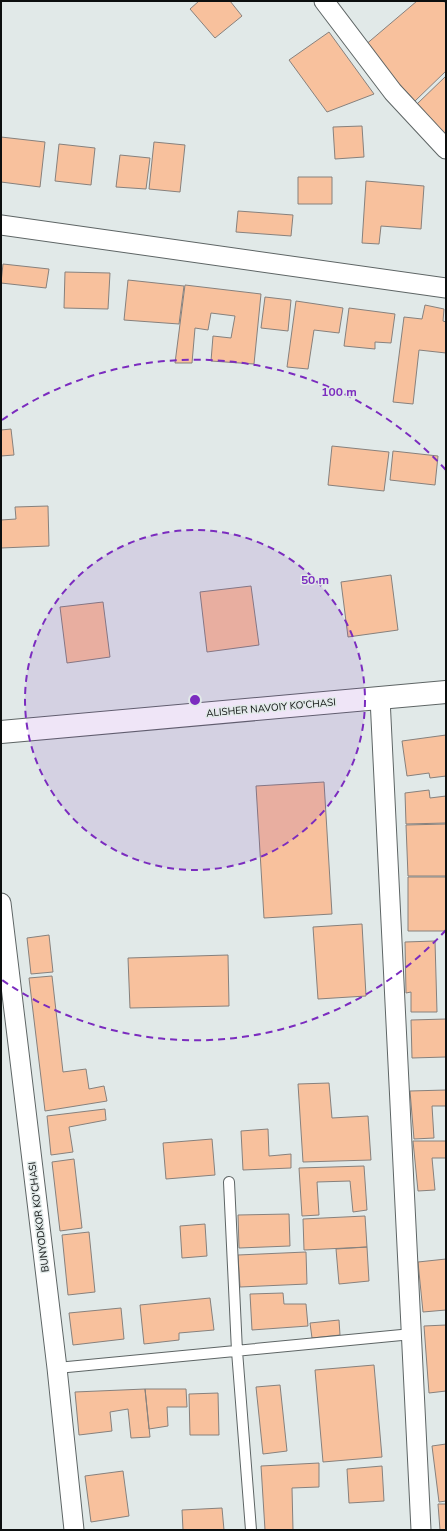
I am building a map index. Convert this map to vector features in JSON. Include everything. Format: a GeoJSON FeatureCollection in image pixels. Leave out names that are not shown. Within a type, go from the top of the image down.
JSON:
{"type":"FeatureCollection","features":[{"type":"Feature","properties":{"kind":"street"},"geometry":{"type":"LineString","coordinates":[[324,1],[393,92],[446,149]]}},
{"type":"Feature","properties":{"kind":"street"},"geometry":{"type":"LineString","coordinates":[[1,225],[446,288]]}},
{"type":"Feature","properties":{"kind":"street","name":"ALISHER NAVOIY KO'CHASI"},"geometry":{"type":"LineString","coordinates":[[1,732],[446,692]]}},
{"type":"Feature","properties":{"kind":"street"},"geometry":{"type":"LineString","coordinates":[[380,698],[422,1530]]}},
{"type":"Feature","properties":{"kind":"street","name":"BUNYODKOR KO'CHASI"},"geometry":{"type":"LineString","coordinates":[[1,904],[57,1368],[74,1530]]}},
{"type":"Feature","properties":{"kind":"lane"},"geometry":{"type":"LineString","coordinates":[[229,1182],[237,1350],[251,1530]]}},
{"type":"Feature","properties":{"kind":"lane"},"geometry":{"type":"LineString","coordinates":[[57,1368],[412,1334]]}},
{"type":"Feature","properties":{"kind":"building"},"geometry":{"type":"Polygon","coordinates":[[[199,1],[230,1],[242,16],[215,38],[190,9],[199,1]]]}},
{"type":"Feature","properties":{"kind":"building"},"geometry":{"type":"Polygon","coordinates":[[[417,1],[444,1],[446,4],[446,71],[415,101],[364,46],[417,1]]]}},
{"type":"Feature","properties":{"kind":"building"},"geometry":{"type":"Polygon","coordinates":[[[329,32],[374,94],[327,112],[289,60],[329,32]]]}},
{"type":"Feature","properties":{"kind":"building"},"geometry":{"type":"Polygon","coordinates":[[[446,76],[446,136],[417,104],[446,76]]]}},
{"type":"Feature","properties":{"kind":"building"},"geometry":{"type":"Polygon","coordinates":[[[362,126],[364,157],[335,159],[333,127],[362,126]]]}},
{"type":"Feature","properties":{"kind":"building"},"geometry":{"type":"Polygon","coordinates":[[[1,137],[45,142],[40,187],[1,182],[1,137]]]}},
{"type":"Feature","properties":{"kind":"building"},"geometry":{"type":"Polygon","coordinates":[[[154,142],[185,145],[180,192],[149,189],[154,142]]]}},
{"type":"Feature","properties":{"kind":"building"},"geometry":{"type":"Polygon","coordinates":[[[59,144],[95,148],[91,185],[55,181],[59,144]]]}},
{"type":"Feature","properties":{"kind":"building"},"geometry":{"type":"Polygon","coordinates":[[[120,155],[150,158],[146,189],[116,187],[120,155]]]}},
{"type":"Feature","properties":{"kind":"building"},"geometry":{"type":"Polygon","coordinates":[[[298,177],[332,177],[332,204],[298,204],[298,177]]]}},
{"type":"Feature","properties":{"kind":"building"},"geometry":{"type":"Polygon","coordinates":[[[366,181],[424,186],[421,229],[381,226],[379,244],[362,243],[366,181]]]}},
{"type":"Feature","properties":{"kind":"building"},"geometry":{"type":"Polygon","coordinates":[[[238,211],[293,215],[291,236],[236,232],[238,211]]]}},
{"type":"Feature","properties":{"kind":"building"},"geometry":{"type":"Polygon","coordinates":[[[3,264],[49,269],[46,288],[1,283],[3,264]]]}},
{"type":"Feature","properties":{"kind":"building"},"geometry":{"type":"Polygon","coordinates":[[[65,272],[110,273],[108,309],[64,308],[65,272]]]}},
{"type":"Feature","properties":{"kind":"building"},"geometry":{"type":"Polygon","coordinates":[[[128,280],[184,286],[179,324],[124,320],[128,280]]]}},
{"type":"Feature","properties":{"kind":"building"},"geometry":{"type":"Polygon","coordinates":[[[185,285],[261,294],[254,364],[211,361],[213,336],[231,338],[235,316],[211,313],[208,330],[195,328],[192,363],[175,363],[185,285]]]}},
{"type":"Feature","properties":{"kind":"building"},"geometry":{"type":"Polygon","coordinates":[[[265,297],[291,300],[288,331],[261,328],[265,297]]]}},
{"type":"Feature","properties":{"kind":"building"},"geometry":{"type":"Polygon","coordinates":[[[296,301],[343,308],[339,333],[314,330],[308,369],[287,367],[296,301]]]}},
{"type":"Feature","properties":{"kind":"building"},"geometry":{"type":"Polygon","coordinates":[[[425,305],[444,309],[443,321],[446,322],[446,353],[419,350],[413,404],[393,402],[404,317],[422,319],[425,305]]]}},
{"type":"Feature","properties":{"kind":"building"},"geometry":{"type":"Polygon","coordinates":[[[349,308],[395,314],[391,343],[375,342],[375,349],[344,346],[349,308]]]}},
{"type":"Feature","properties":{"kind":"building"},"geometry":{"type":"Polygon","coordinates":[[[11,429],[14,455],[1,456],[1,430],[11,429]]]}},
{"type":"Feature","properties":{"kind":"building"},"geometry":{"type":"Polygon","coordinates":[[[332,446],[389,452],[384,491],[328,485],[332,446]]]}},
{"type":"Feature","properties":{"kind":"building"},"geometry":{"type":"Polygon","coordinates":[[[393,451],[438,456],[435,485],[390,480],[393,451]]]}},
{"type":"Feature","properties":{"kind":"building"},"geometry":{"type":"Polygon","coordinates":[[[48,506],[49,546],[1,548],[1,520],[16,519],[15,507],[48,506]]]}},
{"type":"Feature","properties":{"kind":"building"},"geometry":{"type":"Polygon","coordinates":[[[391,575],[398,630],[348,637],[341,582],[391,575]]]}},
{"type":"Feature","properties":{"kind":"building"},"geometry":{"type":"Polygon","coordinates":[[[251,586],[259,645],[207,652],[200,592],[251,586]]]}},
{"type":"Feature","properties":{"kind":"building"},"geometry":{"type":"Polygon","coordinates":[[[103,602],[110,657],[67,663],[60,607],[103,602]]]}},
{"type":"Feature","properties":{"kind":"building"},"geometry":{"type":"Polygon","coordinates":[[[446,735],[446,776],[430,778],[429,773],[407,776],[402,741],[446,735]]]}},
{"type":"Feature","properties":{"kind":"building"},"geometry":{"type":"Polygon","coordinates":[[[324,782],[332,914],[264,918],[256,786],[324,782]]]}},
{"type":"Feature","properties":{"kind":"building"},"geometry":{"type":"Polygon","coordinates":[[[429,790],[430,798],[446,796],[446,823],[406,824],[405,793],[429,790]]]}},
{"type":"Feature","properties":{"kind":"building"},"geometry":{"type":"Polygon","coordinates":[[[446,824],[446,876],[408,876],[406,825],[446,824]]]}},
{"type":"Feature","properties":{"kind":"building"},"geometry":{"type":"Polygon","coordinates":[[[408,877],[446,877],[446,931],[408,931],[408,877]]]}},
{"type":"Feature","properties":{"kind":"building"},"geometry":{"type":"Polygon","coordinates":[[[362,924],[366,996],[318,999],[313,927],[362,924]]]}},
{"type":"Feature","properties":{"kind":"building"},"geometry":{"type":"Polygon","coordinates":[[[49,935],[53,972],[31,974],[27,938],[49,935]]]}},
{"type":"Feature","properties":{"kind":"building"},"geometry":{"type":"Polygon","coordinates":[[[435,941],[437,1012],[411,1012],[411,992],[406,993],[405,942],[435,941]]]}},
{"type":"Feature","properties":{"kind":"building"},"geometry":{"type":"Polygon","coordinates":[[[228,955],[229,1006],[130,1008],[128,958],[228,955]]]}},
{"type":"Feature","properties":{"kind":"building"},"geometry":{"type":"Polygon","coordinates":[[[52,976],[63,1072],[86,1069],[89,1089],[104,1086],[107,1101],[45,1111],[29,978],[52,976]]]}},
{"type":"Feature","properties":{"kind":"building"},"geometry":{"type":"Polygon","coordinates":[[[446,1019],[446,1057],[412,1058],[411,1020],[446,1019]]]}},
{"type":"Feature","properties":{"kind":"building"},"geometry":{"type":"Polygon","coordinates":[[[329,1083],[332,1118],[368,1116],[371,1160],[303,1162],[298,1084],[329,1083]]]}},
{"type":"Feature","properties":{"kind":"building"},"geometry":{"type":"Polygon","coordinates":[[[446,1090],[446,1106],[432,1106],[434,1138],[414,1139],[410,1091],[446,1090]]]}},
{"type":"Feature","properties":{"kind":"building"},"geometry":{"type":"Polygon","coordinates":[[[105,1109],[106,1120],[69,1127],[73,1152],[51,1155],[47,1116],[105,1109]]]}},
{"type":"Feature","properties":{"kind":"building"},"geometry":{"type":"Polygon","coordinates":[[[268,1129],[269,1156],[291,1154],[291,1168],[243,1170],[241,1131],[268,1129]]]}},
{"type":"Feature","properties":{"kind":"building"},"geometry":{"type":"Polygon","coordinates":[[[212,1139],[215,1175],[166,1179],[163,1143],[212,1139]]]}},
{"type":"Feature","properties":{"kind":"building"},"geometry":{"type":"Polygon","coordinates":[[[413,1141],[446,1141],[446,1158],[432,1158],[435,1190],[418,1191],[413,1141]]]}},
{"type":"Feature","properties":{"kind":"building"},"geometry":{"type":"Polygon","coordinates":[[[74,1159],[82,1228],[60,1231],[52,1162],[74,1159]]]}},
{"type":"Feature","properties":{"kind":"building"},"geometry":{"type":"Polygon","coordinates":[[[364,1166],[367,1210],[353,1212],[350,1181],[317,1182],[319,1215],[302,1216],[299,1168],[364,1166]]]}},
{"type":"Feature","properties":{"kind":"building"},"geometry":{"type":"Polygon","coordinates":[[[289,1214],[290,1246],[239,1248],[238,1215],[289,1214]]]}},
{"type":"Feature","properties":{"kind":"building"},"geometry":{"type":"Polygon","coordinates":[[[365,1216],[367,1247],[304,1250],[303,1219],[365,1216]]]}},
{"type":"Feature","properties":{"kind":"building"},"geometry":{"type":"Polygon","coordinates":[[[205,1224],[207,1256],[182,1258],[180,1226],[205,1224]]]}},
{"type":"Feature","properties":{"kind":"building"},"geometry":{"type":"Polygon","coordinates":[[[89,1232],[95,1292],[68,1295],[62,1235],[89,1232]]]}},
{"type":"Feature","properties":{"kind":"building"},"geometry":{"type":"Polygon","coordinates":[[[367,1247],[369,1281],[339,1284],[336,1249],[367,1247]]]}},
{"type":"Feature","properties":{"kind":"building"},"geometry":{"type":"Polygon","coordinates":[[[306,1252],[307,1284],[240,1287],[238,1255],[306,1252]]]}},
{"type":"Feature","properties":{"kind":"building"},"geometry":{"type":"Polygon","coordinates":[[[446,1259],[446,1310],[423,1312],[418,1262],[446,1259]]]}},
{"type":"Feature","properties":{"kind":"building"},"geometry":{"type":"Polygon","coordinates":[[[283,1293],[284,1304],[306,1304],[308,1326],[252,1330],[250,1294],[283,1293]]]}},
{"type":"Feature","properties":{"kind":"building"},"geometry":{"type":"Polygon","coordinates":[[[210,1298],[214,1330],[179,1333],[179,1340],[144,1344],[140,1305],[210,1298]]]}},
{"type":"Feature","properties":{"kind":"building"},"geometry":{"type":"Polygon","coordinates":[[[121,1308],[124,1339],[73,1345],[69,1313],[121,1308]]]}},
{"type":"Feature","properties":{"kind":"building"},"geometry":{"type":"Polygon","coordinates":[[[339,1320],[340,1335],[312,1338],[310,1323],[339,1320]]]}},
{"type":"Feature","properties":{"kind":"building"},"geometry":{"type":"Polygon","coordinates":[[[446,1325],[446,1391],[429,1393],[424,1326],[446,1325]]]}},
{"type":"Feature","properties":{"kind":"building"},"geometry":{"type":"Polygon","coordinates":[[[374,1365],[382,1457],[323,1462],[315,1370],[374,1365]]]}},
{"type":"Feature","properties":{"kind":"building"},"geometry":{"type":"Polygon","coordinates":[[[280,1385],[287,1451],[263,1454],[256,1387],[280,1385]]]}},
{"type":"Feature","properties":{"kind":"building"},"geometry":{"type":"Polygon","coordinates":[[[145,1389],[186,1389],[187,1407],[167,1407],[168,1426],[149,1429],[145,1389]]]}},
{"type":"Feature","properties":{"kind":"building"},"geometry":{"type":"Polygon","coordinates":[[[145,1389],[150,1437],[131,1438],[128,1409],[110,1412],[112,1431],[79,1435],[75,1392],[145,1389]]]}},
{"type":"Feature","properties":{"kind":"building"},"geometry":{"type":"Polygon","coordinates":[[[218,1393],[219,1435],[190,1435],[189,1394],[218,1393]]]}},
{"type":"Feature","properties":{"kind":"building"},"geometry":{"type":"Polygon","coordinates":[[[446,1444],[446,1501],[439,1502],[432,1446],[446,1444]]]}},
{"type":"Feature","properties":{"kind":"building"},"geometry":{"type":"Polygon","coordinates":[[[319,1463],[319,1487],[292,1488],[293,1530],[265,1530],[261,1466],[319,1463]]]}},
{"type":"Feature","properties":{"kind":"building"},"geometry":{"type":"Polygon","coordinates":[[[382,1466],[384,1501],[349,1503],[347,1469],[382,1466]]]}},
{"type":"Feature","properties":{"kind":"building"},"geometry":{"type":"Polygon","coordinates":[[[123,1471],[129,1516],[91,1522],[85,1476],[123,1471]]]}},
{"type":"Feature","properties":{"kind":"building"},"geometry":{"type":"Polygon","coordinates":[[[438,1504],[446,1504],[446,1530],[440,1530],[438,1504]]]}},
{"type":"Feature","properties":{"kind":"building"},"geometry":{"type":"Polygon","coordinates":[[[222,1508],[224,1530],[183,1530],[182,1510],[222,1508]]]}}]}
